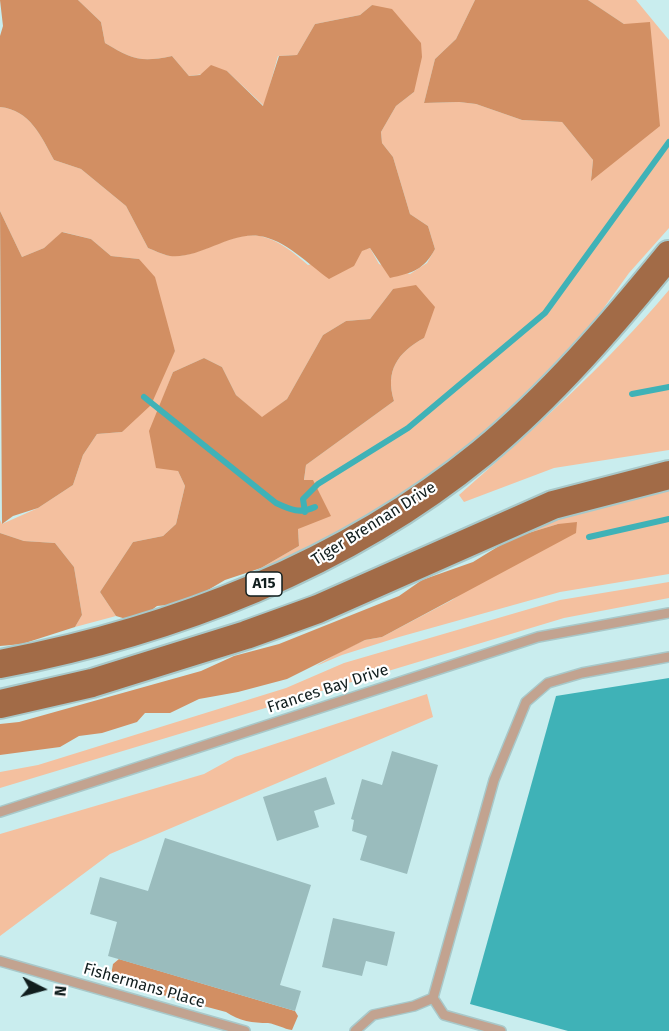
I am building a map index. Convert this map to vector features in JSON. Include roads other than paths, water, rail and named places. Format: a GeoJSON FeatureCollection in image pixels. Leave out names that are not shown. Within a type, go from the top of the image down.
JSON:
{"type":"FeatureCollection","features":[{"type":"Feature","properties":{"kind":"main road","name":"Tiger Brennan Drive"},"geometry":{"type":"LineString","coordinates":[[0,664],[104,641],[158,626],[292,573],[390,518],[498,438],[614,322],[669,255]]}},
{"type":"Feature","properties":{"kind":"main road","name":"A15"},"geometry":{"type":"LineString","coordinates":[[0,704],[92,683],[246,635],[318,609],[553,505],[669,474]]}},
{"type":"Feature","properties":{"kind":"lane","name":"Frances Bay Drive"},"geometry":{"type":"LineString","coordinates":[[0,812],[538,638],[669,613]]}},
{"type":"Feature","properties":{"kind":"lane"},"geometry":{"type":"LineString","coordinates":[[501,1031],[444,1015],[433,998],[494,780],[526,702],[548,683],[669,657]]}},
{"type":"Feature","properties":{"kind":"lane","name":"Fishermans Place"},"geometry":{"type":"LineString","coordinates":[[0,961],[244,1031]]}},
{"type":"Feature","properties":{"kind":"lane"},"geometry":{"type":"LineString","coordinates":[[355,1031],[373,1015],[414,1006],[433,998]]}},
{"type":"Feature","properties":{"kind":"water"},"geometry":{"type":"Polygon","coordinates":[[[669,678],[669,1031],[568,1031],[470,1004],[556,696],[669,678]]]}},
{"type":"Feature","properties":{"kind":"waterway"},"geometry":{"type":"LineString","coordinates":[[305,512],[303,499],[318,484],[408,428],[545,313],[669,142]]}},
{"type":"Feature","properties":{"kind":"waterway"},"geometry":{"type":"LineString","coordinates":[[632,394],[669,387]]}},
{"type":"Feature","properties":{"kind":"waterway"},"geometry":{"type":"LineString","coordinates":[[144,397],[276,503],[296,510],[315,507]]}},
{"type":"Feature","properties":{"kind":"waterway"},"geometry":{"type":"LineString","coordinates":[[589,537],[669,519]]}}]}
